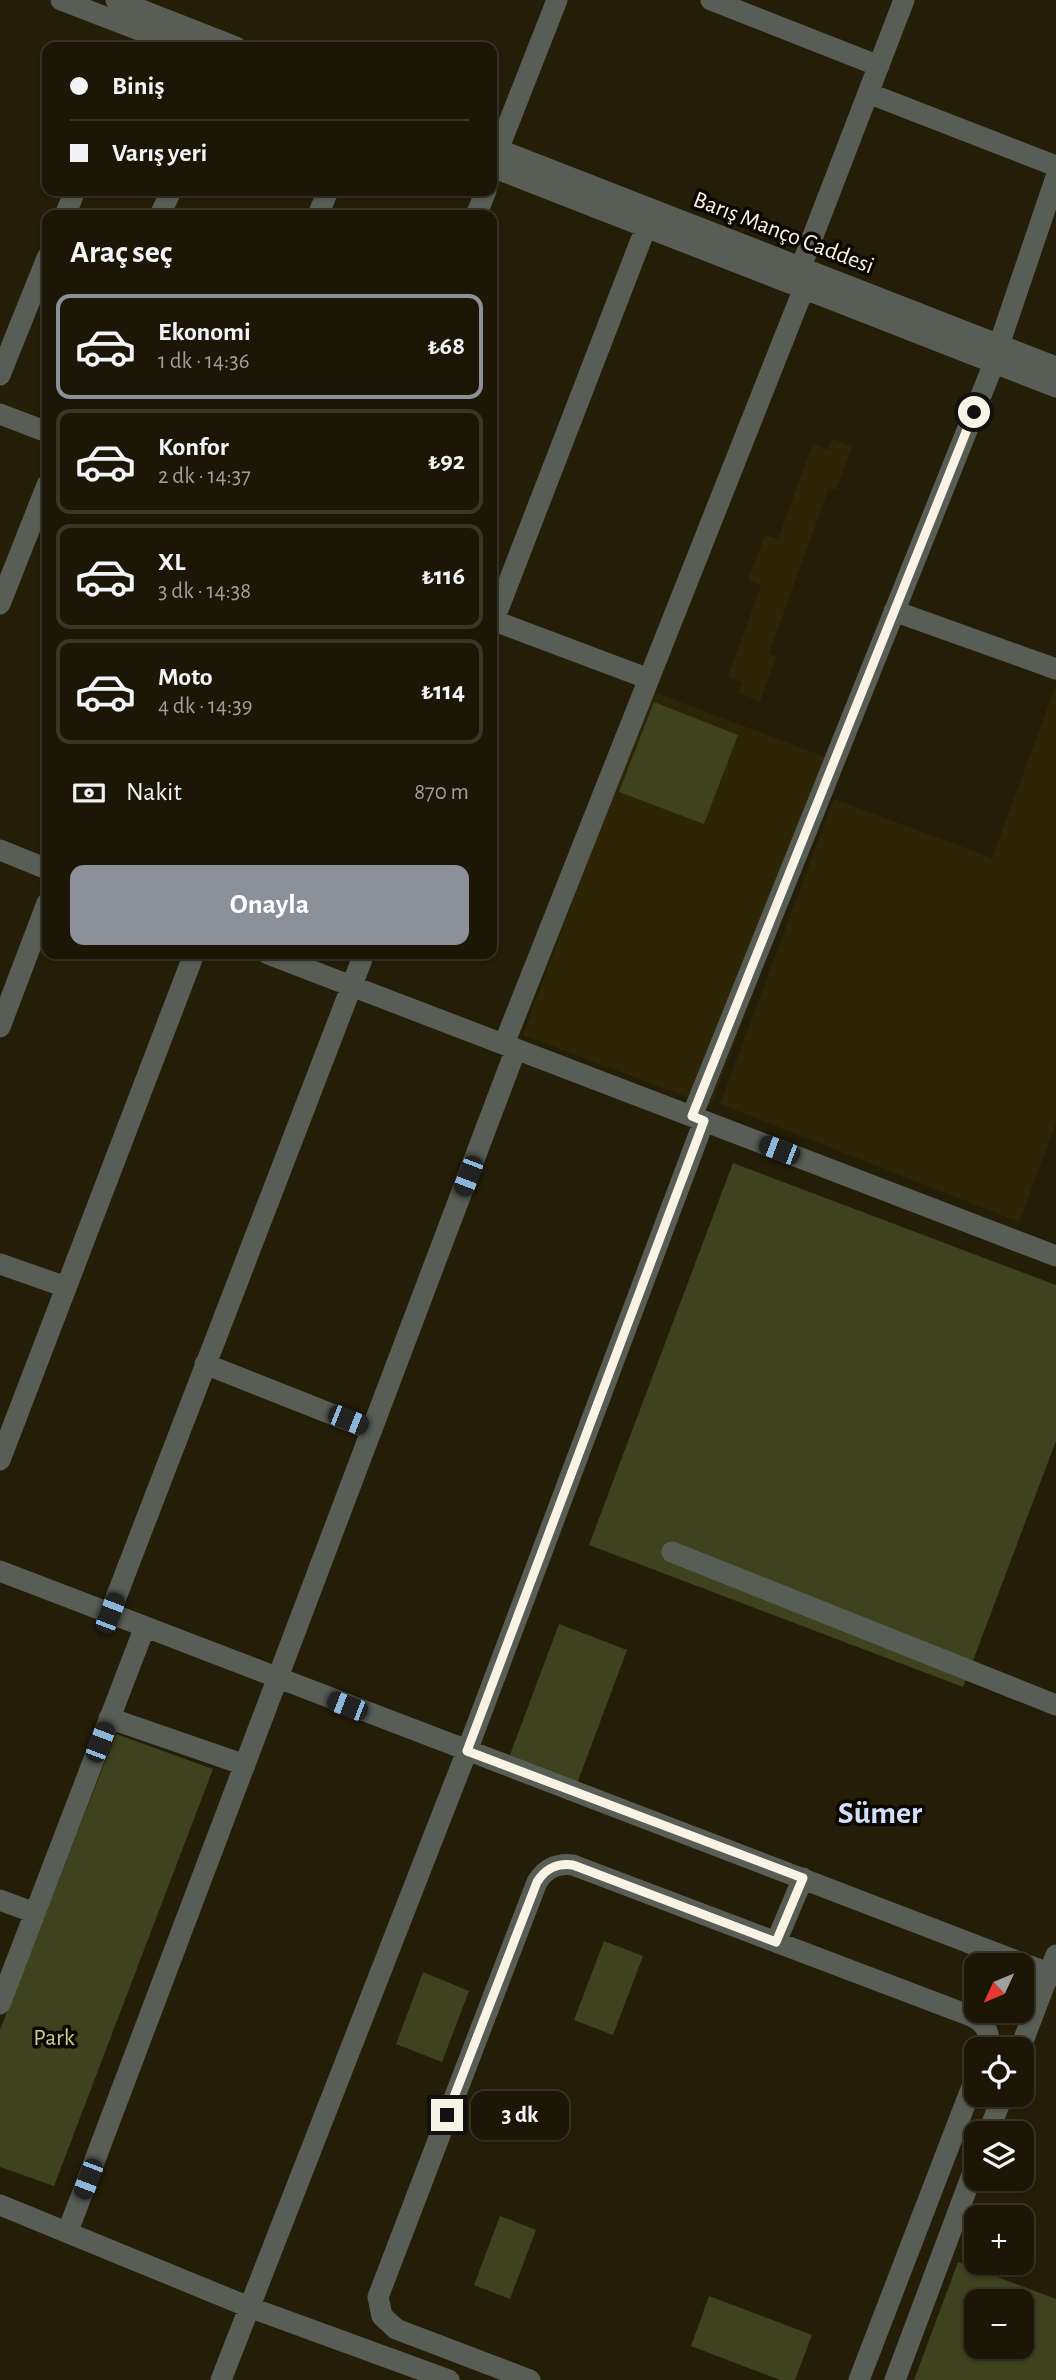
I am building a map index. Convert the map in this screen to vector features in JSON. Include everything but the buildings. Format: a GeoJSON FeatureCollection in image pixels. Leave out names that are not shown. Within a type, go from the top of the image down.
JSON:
{"type":"FeatureCollection","features":[{"type":"Feature","properties":{"kind":"street"},"geometry":{"type":"LineString","coordinates":[[61,0],[217,42]]}},
{"type":"Feature","properties":{"kind":"street"},"geometry":{"type":"LineString","coordinates":[[116,0],[142,22],[175,42]]}},
{"type":"Feature","properties":{"kind":"street"},"geometry":{"type":"LineString","coordinates":[[497,154],[556,0]]}},
{"type":"Feature","properties":{"kind":"street"},"geometry":{"type":"LineString","coordinates":[[711,0],[733,4],[879,66]]}},
{"type":"Feature","properties":{"kind":"street"},"geometry":{"type":"LineString","coordinates":[[801,267],[904,0]]}},
{"type":"Feature","properties":{"kind":"street"},"geometry":{"type":"LineString","coordinates":[[221,2380],[467,1751],[698,1119],[996,354],[1055,178],[868,93]]}},
{"type":"Feature","properties":{"kind":"street","name":"Barış Manço Caddesi"},"geometry":{"type":"LineString","coordinates":[[497,163],[646,227],[804,288],[996,354],[1056,367]]}},
{"type":"Feature","properties":{"kind":"street","name":"Barış Manço Caddesi"},"geometry":{"type":"LineString","coordinates":[[497,163],[801,267],[996,354],[1056,387]]}},
{"type":"Feature","properties":{"kind":"street"},"geometry":{"type":"LineString","coordinates":[[497,609],[646,227]]}},
{"type":"Feature","properties":{"kind":"street"},"geometry":{"type":"LineString","coordinates":[[0,375],[42,270]]}},
{"type":"Feature","properties":{"kind":"street"},"geometry":{"type":"LineString","coordinates":[[68,2231],[245,1765],[275,1678],[372,1430],[510,1047],[649,679],[804,288]]}},
{"type":"Feature","properties":{"kind":"street"},"geometry":{"type":"LineString","coordinates":[[0,414],[42,430]]}},
{"type":"Feature","properties":{"kind":"street"},"geometry":{"type":"LineString","coordinates":[[0,604],[42,498]]}},
{"type":"Feature","properties":{"kind":"street"},"geometry":{"type":"LineString","coordinates":[[894,611],[1056,669]]}},
{"type":"Feature","properties":{"kind":"street"},"geometry":{"type":"LineString","coordinates":[[497,624],[649,679]]}},
{"type":"Feature","properties":{"kind":"street"},"geometry":{"type":"LineString","coordinates":[[0,850],[42,867]]}},
{"type":"Feature","properties":{"kind":"street"},"geometry":{"type":"LineString","coordinates":[[0,1027],[42,916]]}},
{"type":"Feature","properties":{"kind":"street"},"geometry":{"type":"LineString","coordinates":[[0,1460],[192,959]]}},
{"type":"Feature","properties":{"kind":"street"},"geometry":{"type":"LineString","coordinates":[[281,959],[1056,1256]]}},
{"type":"Feature","properties":{"kind":"street"},"geometry":{"type":"LineString","coordinates":[[110,1613],[362,959]]}},
{"type":"Feature","properties":{"kind":"street"},"geometry":{"type":"LineString","coordinates":[[0,1264],[66,1287]]}},
{"type":"Feature","properties":{"kind":"street"},"geometry":{"type":"LineString","coordinates":[[205,1364],[372,1430]]}},
{"type":"Feature","properties":{"kind":"street"},"geometry":{"type":"LineString","coordinates":[[671,1552],[1056,1705]]}},
{"type":"Feature","properties":{"kind":"street"},"geometry":{"type":"LineString","coordinates":[[0,1571],[110,1613],[144,1629],[803,1878],[1054,1968],[1025,2037]]}},
{"type":"Feature","properties":{"kind":"street"},"geometry":{"type":"LineString","coordinates":[[0,2004],[144,1629]]}},
{"type":"Feature","properties":{"kind":"street"},"geometry":{"type":"LineString","coordinates":[[109,1717],[245,1765]]}},
{"type":"Feature","properties":{"kind":"street"},"geometry":{"type":"LineString","coordinates":[[530,2380],[396,2329],[382,2316],[378,2297],[537,1882],[552,1867],[573,1865],[977,2018],[988,2032],[988,2037]]}},
{"type":"Feature","properties":{"kind":"street"},"geometry":{"type":"LineString","coordinates":[[776,1942],[803,1878]]}},
{"type":"Feature","properties":{"kind":"street"},"geometry":{"type":"LineString","coordinates":[[0,1900],[35,1913]]}},
{"type":"Feature","properties":{"kind":"street"},"geometry":{"type":"LineString","coordinates":[[859,2380],[964,2107]]}},
{"type":"Feature","properties":{"kind":"street"},"geometry":{"type":"LineString","coordinates":[[895,2380],[966,2191]]}},
{"type":"Feature","properties":{"kind":"street"},"geometry":{"type":"LineString","coordinates":[[0,2205],[249,2307],[441,2379]]}},
{"type":"Feature","properties":{"kind":"shaded area"},"geometry":{"type":"Polygon","coordinates":[[[832,439],[852,446],[836,490],[829,488],[769,653],[776,657],[760,701],[738,693],[742,682],[728,677],[761,585],[748,580],[765,535],[778,539],[813,444],[828,450],[832,439]]]}},
{"type":"Feature","properties":{"kind":"shaded area"},"geometry":{"type":"Polygon","coordinates":[[[1056,685],[1056,1123],[1019,1222],[720,1104],[834,799],[992,858],[1056,685]]]}},
{"type":"Feature","properties":{"kind":"shaded area"},"geometry":{"type":"Polygon","coordinates":[[[651,691],[839,762],[711,1106],[523,1035],[651,691]]]}},
{"type":"Feature","properties":{"kind":"green space"},"geometry":{"type":"Polygon","coordinates":[[[654,702],[738,735],[704,824],[619,792],[654,702]]]}},
{"type":"Feature","properties":{"kind":"green space"},"geometry":{"type":"Polygon","coordinates":[[[733,1163],[1056,1285],[1056,1441],[963,1687],[589,1545],[733,1163]]]}},
{"type":"Feature","properties":{"kind":"green space"},"geometry":{"type":"Polygon","coordinates":[[[559,1624],[627,1650],[575,1789],[507,1763],[559,1624]]]}},
{"type":"Feature","properties":{"kind":"green space","name":"Park"},"geometry":{"type":"Polygon","coordinates":[[[116,1734],[213,1769],[54,2186],[0,2167],[0,2030],[116,1734]]]}},
{"type":"Feature","properties":{"kind":"green space"},"geometry":{"type":"Polygon","coordinates":[[[604,1941],[643,1956],[613,2035],[574,2020],[604,1941]]]}},
{"type":"Feature","properties":{"kind":"green space"},"geometry":{"type":"Polygon","coordinates":[[[423,1972],[469,1991],[442,2062],[396,2044],[423,1972]]]}},
{"type":"Feature","properties":{"kind":"green space"},"geometry":{"type":"Polygon","coordinates":[[[500,2216],[536,2230],[510,2299],[474,2285],[500,2216]]]}},
{"type":"Feature","properties":{"kind":"green space"},"geometry":{"type":"Polygon","coordinates":[[[958,2262],[964,2264],[964,2275],[992,2275],[1030,2289],[964,2289],[964,2359],[1034,2359],[1034,2291],[1056,2299],[1056,2380],[914,2380],[958,2262]]]}},
{"type":"Feature","properties":{"kind":"green space"},"geometry":{"type":"Polygon","coordinates":[[[709,2296],[812,2335],[795,2380],[780,2380],[691,2346],[709,2296]]]}},
{"type":"Feature","properties":{"kind":"district","name":"Sümer"},"geometry":{"type":"Point","coordinates":[880,1812]}},
{"type":"Feature","properties":{"kind":"route"},"geometry":{"type":"LineString","coordinates":[[447,2115],[537,1882],[541,1875],[552,1867],[573,1865],[776,1942],[803,1878],[467,1751],[704,1121],[692,1116],[974,412]]}}]}
